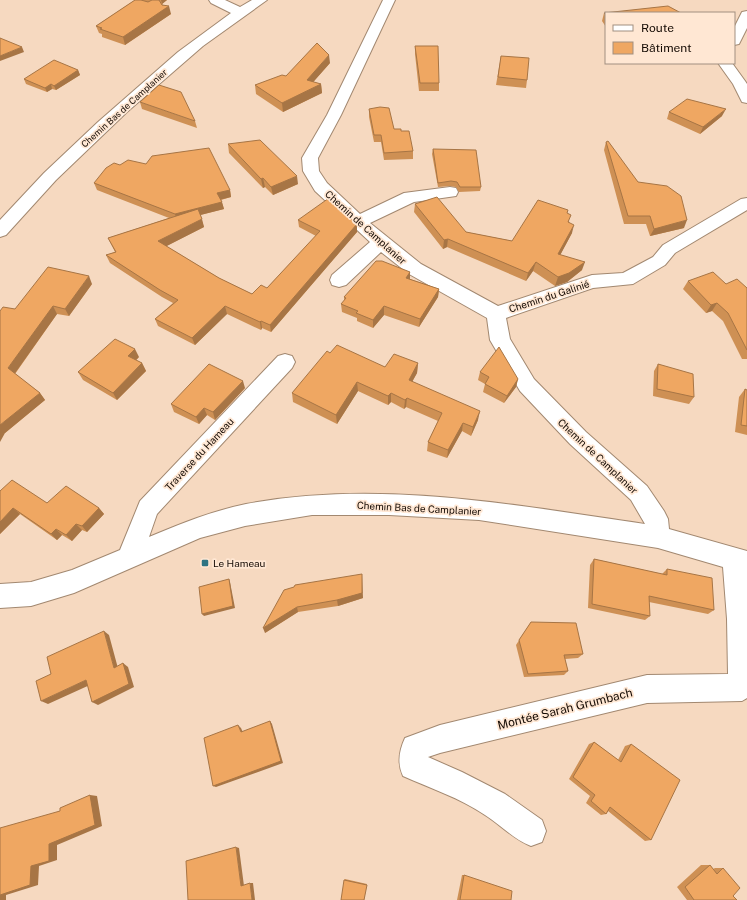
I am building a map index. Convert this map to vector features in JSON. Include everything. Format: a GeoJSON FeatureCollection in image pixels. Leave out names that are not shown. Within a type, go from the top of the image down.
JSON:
{"type":"FeatureCollection","features":[{"type":"Feature","properties":{"kind":"street"},"geometry":{"type":"LineString","coordinates":[[215,0],[240,12]]}},
{"type":"Feature","properties":{"kind":"street","name":"Chemin Bas de Camplanier"},"geometry":{"type":"LineString","coordinates":[[0,232],[55,173],[104,124],[204,38],[240,12],[261,0]]}},
{"type":"Feature","properties":{"kind":"street","name":"Chemin de Camplanier"},"geometry":{"type":"LineString","coordinates":[[389,0],[334,115],[310,158],[311,171],[321,187],[381,242],[415,269],[496,314],[500,340],[527,385],[578,438],[639,493],[656,518],[658,537]]}},
{"type":"Feature","properties":{"kind":"street"},"geometry":{"type":"LineString","coordinates":[[735,39],[747,15]]}},
{"type":"Feature","properties":{"kind":"street"},"geometry":{"type":"LineString","coordinates":[[726,64],[740,84],[747,99]]}},
{"type":"Feature","properties":{"kind":"street"},"geometry":{"type":"LineString","coordinates":[[359,221],[410,197],[450,192]]}},
{"type":"Feature","properties":{"kind":"street","name":"Chemin du Galinié"},"geometry":{"type":"LineString","coordinates":[[496,314],[592,282],[627,279],[659,261],[669,248],[747,203]]}},
{"type":"Feature","properties":{"kind":"street"},"geometry":{"type":"LineString","coordinates":[[339,280],[381,242]]}},
{"type":"Feature","properties":{"kind":"street","name":"Traverse du Hameau"},"geometry":{"type":"LineString","coordinates":[[129,556],[148,508],[285,362]]}},
{"type":"Feature","properties":{"kind":"street","name":"Chemin Bas de Camplanier"},"geometry":{"type":"LineString","coordinates":[[0,596],[31,594],[67,583],[197,528],[244,515],[312,505],[389,504],[479,510],[658,537]]}},
{"type":"Feature","properties":{"kind":"street"},"geometry":{"type":"LineString","coordinates":[[658,537],[741,560]]}},
{"type":"Feature","properties":{"kind":"street","name":"Montée Sarah Grumbach"},"geometry":{"type":"LineString","coordinates":[[531,832],[495,804],[452,782],[413,766],[415,748],[440,739],[647,689],[742,687],[740,619],[741,560]]}},
{"type":"Feature","properties":{"kind":"building"},"geometry":{"type":"Polygon","coordinates":[[[135,0],[148,2],[152,0],[159,0],[162,5],[169,6],[123,37],[100,29],[102,28],[96,26],[135,0]]]}},
{"type":"Feature","properties":{"kind":"building"},"geometry":{"type":"Polygon","coordinates":[[[668,6],[679,12],[613,12],[668,6]]]}},
{"type":"Feature","properties":{"kind":"building"},"geometry":{"type":"Polygon","coordinates":[[[0,38],[22,47],[0,56],[0,38]]]}},
{"type":"Feature","properties":{"kind":"building"},"geometry":{"type":"Polygon","coordinates":[[[317,43],[329,55],[307,80],[321,84],[282,103],[255,85],[282,75],[286,76],[317,43]]]}},
{"type":"Feature","properties":{"kind":"building"},"geometry":{"type":"Polygon","coordinates":[[[415,46],[438,46],[439,83],[420,83],[415,46]]]}},
{"type":"Feature","properties":{"kind":"building"},"geometry":{"type":"Polygon","coordinates":[[[501,56],[529,58],[527,80],[498,77],[501,56]]]}},
{"type":"Feature","properties":{"kind":"building"},"geometry":{"type":"Polygon","coordinates":[[[54,60],[78,70],[54,86],[51,84],[45,88],[24,79],[54,60]]]}},
{"type":"Feature","properties":{"kind":"building"},"geometry":{"type":"Polygon","coordinates":[[[159,85],[181,92],[195,121],[140,102],[159,85]]]}},
{"type":"Feature","properties":{"kind":"building"},"geometry":{"type":"Polygon","coordinates":[[[687,99],[726,109],[703,127],[669,112],[687,99]]]}},
{"type":"Feature","properties":{"kind":"building"},"geometry":{"type":"Polygon","coordinates":[[[380,107],[389,108],[394,129],[409,131],[413,151],[384,153],[381,135],[374,135],[369,109],[380,107]]]}},
{"type":"Feature","properties":{"kind":"building"},"geometry":{"type":"Polygon","coordinates":[[[260,140],[297,176],[271,187],[263,178],[261,179],[228,144],[260,140]]]}},
{"type":"Feature","properties":{"kind":"building"},"geometry":{"type":"Polygon","coordinates":[[[608,141],[638,182],[667,186],[681,196],[687,220],[654,229],[650,216],[628,216],[606,142],[608,141]]]}},
{"type":"Feature","properties":{"kind":"building"},"geometry":{"type":"Polygon","coordinates":[[[209,148],[230,190],[217,193],[222,202],[175,214],[94,183],[106,168],[114,163],[120,165],[128,160],[146,164],[152,156],[209,148]]]}},
{"type":"Feature","properties":{"kind":"building"},"geometry":{"type":"Polygon","coordinates":[[[433,149],[476,150],[481,187],[460,187],[457,182],[451,181],[438,183],[433,149]]]}},
{"type":"Feature","properties":{"kind":"building"},"geometry":{"type":"Polygon","coordinates":[[[437,197],[466,232],[512,241],[538,200],[568,210],[567,213],[571,215],[568,222],[574,225],[558,254],[585,262],[569,273],[558,277],[536,262],[528,273],[448,239],[444,240],[415,204],[437,197]]]}},
{"type":"Feature","properties":{"kind":"building"},"geometry":{"type":"Polygon","coordinates":[[[329,198],[357,224],[270,325],[225,306],[192,338],[155,319],[178,300],[106,255],[116,252],[108,238],[198,209],[202,219],[158,241],[219,278],[252,294],[261,285],[267,288],[320,231],[298,220],[329,198]]]}},
{"type":"Feature","properties":{"kind":"building"},"geometry":{"type":"Polygon","coordinates":[[[376,261],[382,261],[410,272],[406,278],[439,289],[420,319],[384,306],[373,320],[356,313],[358,311],[341,304],[346,298],[344,297],[376,261]]]}},
{"type":"Feature","properties":{"kind":"building"},"geometry":{"type":"Polygon","coordinates":[[[48,267],[89,276],[65,309],[53,306],[8,368],[40,393],[0,425],[0,311],[3,307],[15,309],[48,267]]]}},
{"type":"Feature","properties":{"kind":"building"},"geometry":{"type":"Polygon","coordinates":[[[713,272],[726,284],[737,279],[747,288],[747,350],[728,313],[717,303],[711,305],[688,281],[713,272]]]}},
{"type":"Feature","properties":{"kind":"building"},"geometry":{"type":"Polygon","coordinates":[[[115,339],[135,349],[128,356],[142,363],[113,393],[78,372],[115,339]]]}},
{"type":"Feature","properties":{"kind":"building"},"geometry":{"type":"Polygon","coordinates":[[[337,345],[385,367],[394,354],[418,363],[409,380],[480,411],[473,427],[463,423],[448,450],[428,442],[442,413],[407,398],[405,400],[391,393],[388,396],[357,382],[336,415],[292,393],[327,351],[330,353],[337,345]]]}},
{"type":"Feature","properties":{"kind":"building"},"geometry":{"type":"Polygon","coordinates":[[[499,347],[518,379],[507,396],[485,384],[489,377],[480,372],[499,347]]]}},
{"type":"Feature","properties":{"kind":"building"},"geometry":{"type":"Polygon","coordinates":[[[209,364],[243,381],[213,412],[204,408],[196,417],[171,404],[209,364]]]}},
{"type":"Feature","properties":{"kind":"building"},"geometry":{"type":"Polygon","coordinates":[[[658,364],[693,374],[694,397],[657,389],[658,364]]]}},
{"type":"Feature","properties":{"kind":"building"},"geometry":{"type":"Polygon","coordinates":[[[745,389],[747,390],[747,426],[741,425],[745,389]]]}},
{"type":"Feature","properties":{"kind":"building"},"geometry":{"type":"Polygon","coordinates":[[[12,480],[47,503],[66,486],[99,508],[82,526],[76,524],[66,535],[56,529],[51,534],[13,508],[0,522],[0,491],[12,480]]]}},
{"type":"Feature","properties":{"kind":"building"},"geometry":{"type":"Polygon","coordinates":[[[594,559],[667,575],[667,569],[712,578],[714,610],[649,596],[650,616],[592,604],[594,559]]]}},
{"type":"Feature","properties":{"kind":"building"},"geometry":{"type":"Polygon","coordinates":[[[362,574],[362,593],[337,600],[297,607],[263,628],[284,590],[294,587],[295,585],[362,574]]]}},
{"type":"Feature","properties":{"kind":"building"},"geometry":{"type":"Polygon","coordinates":[[[229,579],[233,606],[202,614],[199,587],[229,579]]]}},
{"type":"Feature","properties":{"kind":"building"},"geometry":{"type":"Polygon","coordinates":[[[531,622],[576,623],[583,654],[564,655],[568,671],[528,674],[519,640],[531,622]]]}},
{"type":"Feature","properties":{"kind":"building"},"geometry":{"type":"Polygon","coordinates":[[[104,631],[114,668],[123,663],[129,684],[92,702],[86,680],[41,701],[36,681],[51,674],[47,657],[104,631]]]}},
{"type":"Feature","properties":{"kind":"building"},"geometry":{"type":"Polygon","coordinates":[[[270,721],[281,761],[213,786],[204,738],[238,725],[241,732],[270,721]]]}},
{"type":"Feature","properties":{"kind":"building"},"geometry":{"type":"Polygon","coordinates":[[[594,742],[621,762],[631,744],[680,780],[651,840],[610,807],[606,814],[591,801],[595,795],[573,777],[594,742]]]}},
{"type":"Feature","properties":{"kind":"building"},"geometry":{"type":"Polygon","coordinates":[[[90,795],[95,825],[49,844],[49,861],[31,866],[30,885],[0,895],[0,828],[60,811],[60,808],[90,795]]]}},
{"type":"Feature","properties":{"kind":"building"},"geometry":{"type":"Polygon","coordinates":[[[236,847],[241,886],[250,883],[252,900],[188,900],[186,861],[236,847]]]}},
{"type":"Feature","properties":{"kind":"building"},"geometry":{"type":"Polygon","coordinates":[[[710,865],[717,874],[723,868],[740,888],[733,896],[737,900],[694,900],[685,887],[710,865]]]}},
{"type":"Feature","properties":{"kind":"building"},"geometry":{"type":"Polygon","coordinates":[[[464,875],[512,891],[511,900],[460,900],[464,875]]]}},
{"type":"Feature","properties":{"kind":"building"},"geometry":{"type":"Polygon","coordinates":[[[344,880],[367,885],[364,900],[341,900],[344,880]]]}},
{"type":"Feature","properties":{"kind":"place","name":"Le Hameau"},"geometry":{"type":"Point","coordinates":[205,563]}}]}
